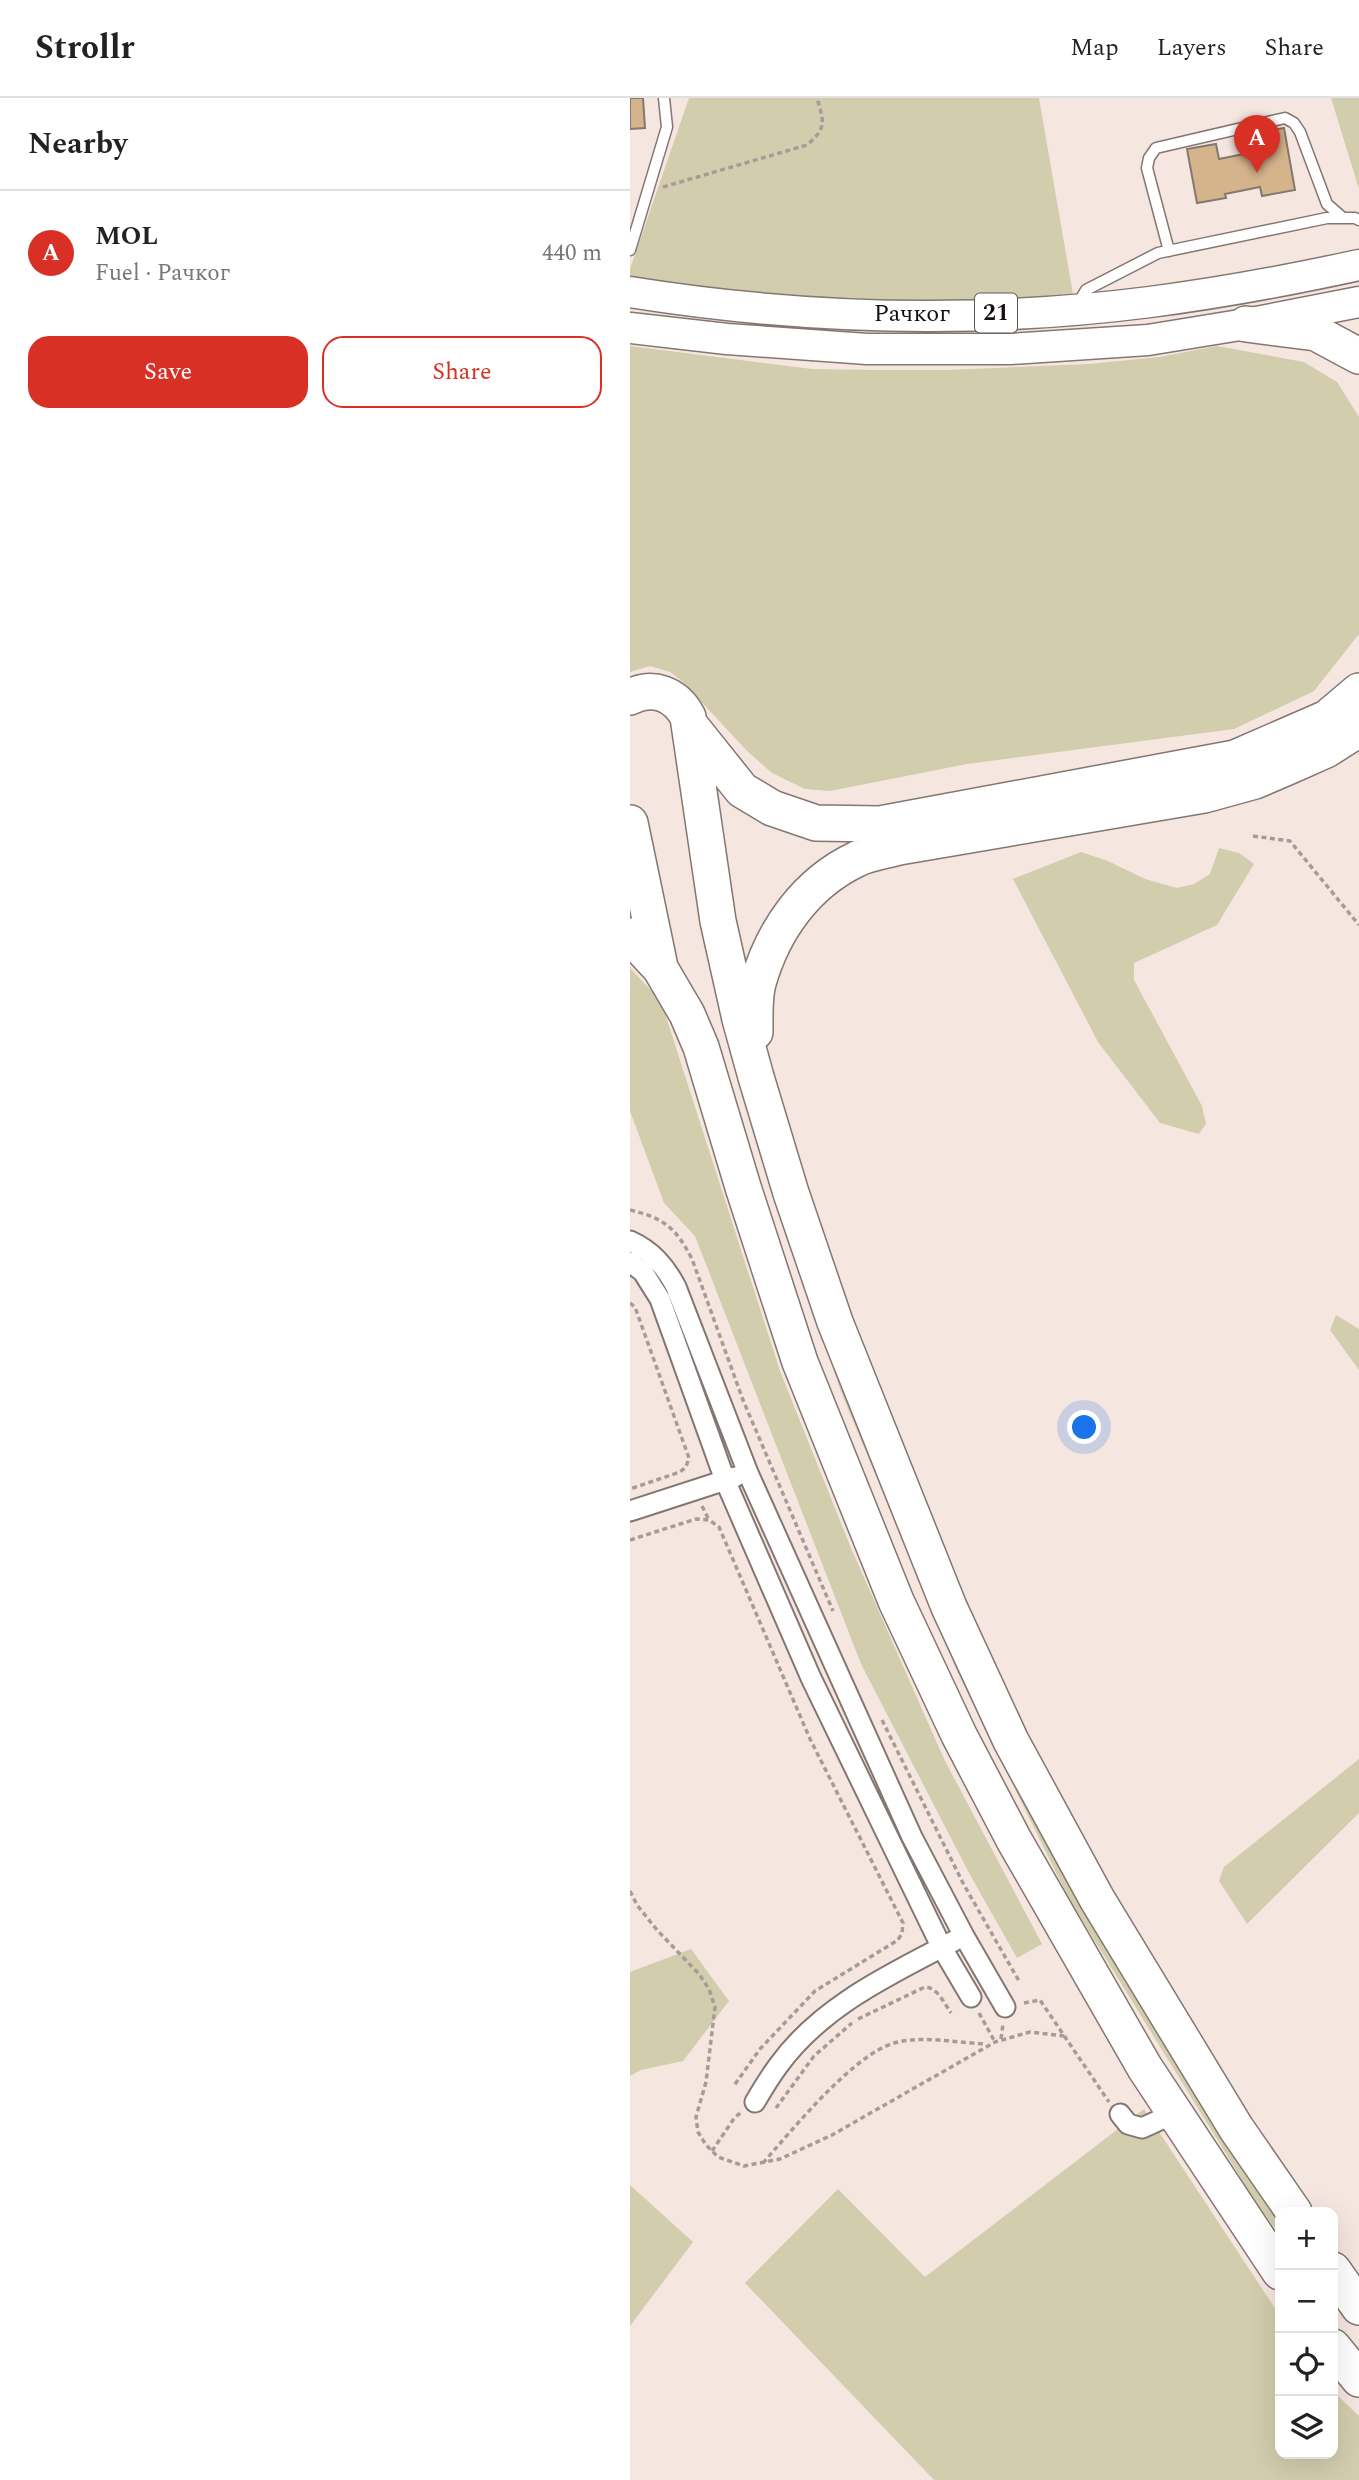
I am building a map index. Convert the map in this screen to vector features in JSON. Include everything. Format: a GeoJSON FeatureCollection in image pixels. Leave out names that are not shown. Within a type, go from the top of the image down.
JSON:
{"type":"FeatureCollection","features":[{"type":"Feature","properties":{"kind":"highway"},"geometry":{"type":"LineString","coordinates":[[1246,324],[1316,333],[1359,356]]}},
{"type":"Feature","properties":{"kind":"highway"},"geometry":{"type":"LineString","coordinates":[[630,696],[650,691],[670,696],[684,709],[690,725],[718,921],[756,1077],[791,1193],[835,1322],[949,1607],[1012,1741],[1097,1899],[1236,2128],[1290,2207]]}},
{"type":"Feature","properties":{"kind":"highway"},"geometry":{"type":"LineString","coordinates":[[690,725],[742,790],[772,807],[816,823],[880,824],[1235,758],[1327,718],[1359,691]]}},
{"type":"Feature","properties":{"kind":"highway"},"geometry":{"type":"LineString","coordinates":[[756,1077],[754,1038],[758,985],[781,927],[798,903],[828,877],[857,859],[899,847],[1204,794],[1255,781],[1326,750],[1359,729]]}},
{"type":"Feature","properties":{"kind":"highway"},"geometry":{"type":"LineString","coordinates":[[630,823],[660,968]]}},
{"type":"Feature","properties":{"kind":"highway"},"geometry":{"type":"LineString","coordinates":[[630,936],[660,968],[687,1014],[701,1046],[800,1362],[896,1601],[959,1735],[1014,1840],[1145,2068],[1279,2270]]}},
{"type":"Feature","properties":{"kind":"highway"},"geometry":{"type":"LineString","coordinates":[[1338,2277],[1359,2307]]}},
{"type":"Feature","properties":{"kind":"main road","name":"Рачког"},"geometry":{"type":"LineString","coordinates":[[630,292],[741,306],[866,314],[936,315],[1075,309],[1150,302],[1244,288],[1359,265]]}},
{"type":"Feature","properties":{"kind":"main road","name":"Рачког"},"geometry":{"type":"LineString","coordinates":[[630,328],[802,345],[938,350],[1010,349],[1148,340],[1359,302]]}},
{"type":"Feature","properties":{"kind":"street"},"geometry":{"type":"LineString","coordinates":[[630,1241],[650,1251],[672,1279],[748,1473],[912,1837],[1005,2007]]}},
{"type":"Feature","properties":{"kind":"street"},"geometry":{"type":"LineString","coordinates":[[630,1262],[643,1272],[660,1298],[725,1480],[811,1678],[942,1948],[971,1997]]}},
{"type":"Feature","properties":{"kind":"street"},"geometry":{"type":"LineString","coordinates":[[630,1511],[748,1473]]}},
{"type":"Feature","properties":{"kind":"street"},"geometry":{"type":"LineString","coordinates":[[755,2102],[779,2064],[830,2013],[851,1998],[964,1936]]}},
{"type":"Feature","properties":{"kind":"street"},"geometry":{"type":"LineString","coordinates":[[1120,2114],[1128,2124],[1142,2128],[1175,2113]]}},
{"type":"Feature","properties":{"kind":"lane"},"geometry":{"type":"LineString","coordinates":[[630,250],[650,191],[667,127],[664,98]]}},
{"type":"Feature","properties":{"kind":"lane"},"geometry":{"type":"LineString","coordinates":[[1169,251],[1147,168],[1149,158],[1156,148],[1285,118],[1294,123],[1300,132],[1327,204],[1343,218]]}},
{"type":"Feature","properties":{"kind":"lane"},"geometry":{"type":"LineString","coordinates":[[1075,309],[1086,290],[1158,253],[1327,218],[1359,220]]}},
{"type":"Feature","properties":{"kind":"path"},"geometry":{"type":"LineString","coordinates":[[650,191],[807,145],[819,134],[824,121],[817,98]]}},
{"type":"Feature","properties":{"kind":"path"},"geometry":{"type":"LineString","coordinates":[[1253,836],[1290,841],[1359,925]]}},
{"type":"Feature","properties":{"kind":"path"},"geometry":{"type":"LineString","coordinates":[[630,1210],[665,1222],[682,1239],[692,1259],[743,1399],[835,1614]]}},
{"type":"Feature","properties":{"kind":"path"},"geometry":{"type":"LineString","coordinates":[[630,1303],[635,1307],[689,1458],[686,1467],[680,1472],[630,1489]]}},
{"type":"Feature","properties":{"kind":"path"},"geometry":{"type":"LineString","coordinates":[[630,1540],[696,1519],[709,1520],[719,1527],[810,1739],[903,1923],[898,1940],[815,1991],[768,2040],[733,2087]]}},
{"type":"Feature","properties":{"kind":"path"},"geometry":{"type":"LineString","coordinates":[[880,1714],[964,1885],[1019,1981]]}},
{"type":"Feature","properties":{"kind":"path"},"geometry":{"type":"LineString","coordinates":[[630,1891],[637,1905],[657,1930],[699,1974],[709,1989],[715,2007],[706,2082],[696,2117],[698,2132],[718,2157],[744,2166],[780,2160],[832,2135],[995,2042],[1030,2032],[1064,2036]]}},
{"type":"Feature","properties":{"kind":"path"},"geometry":{"type":"LineString","coordinates":[[775,2109],[814,2056],[856,2020],[925,1987],[931,1987],[936,1992],[951,2013]]}},
{"type":"Feature","properties":{"kind":"path"},"geometry":{"type":"LineString","coordinates":[[971,1997],[995,2042]]}},
{"type":"Feature","properties":{"kind":"path"},"geometry":{"type":"LineString","coordinates":[[1005,2007],[1040,2000],[1105,2097],[1120,2114]]}},
{"type":"Feature","properties":{"kind":"path"},"geometry":{"type":"LineString","coordinates":[[762,2163],[857,2064],[879,2049],[916,2040],[988,2045]]}},
{"type":"Feature","properties":{"kind":"path"},"geometry":{"type":"LineString","coordinates":[[712,2151],[735,2117],[755,2102]]}},
{"type":"Feature","properties":{"kind":"shaded area"},"geometry":{"type":"Polygon","coordinates":[[[689,98],[1039,98],[1074,300],[942,318],[630,287],[630,269],[689,98]]]}},
{"type":"Feature","properties":{"kind":"shaded area"},"geometry":{"type":"Polygon","coordinates":[[[1331,98],[1359,98],[1359,189],[1331,98]]]}},
{"type":"Feature","properties":{"kind":"shaded area"},"geometry":{"type":"Polygon","coordinates":[[[630,346],[812,369],[948,370],[1089,364],[1159,357],[1217,346],[1304,362],[1337,382],[1359,417],[1359,634],[1314,691],[1234,729],[967,764],[830,791],[805,789],[772,773],[670,672],[650,666],[630,672],[630,346]]]}},
{"type":"Feature","properties":{"kind":"shaded area"},"geometry":{"type":"Polygon","coordinates":[[[1219,848],[1239,853],[1254,864],[1217,925],[1134,963],[1134,980],[1202,1106],[1206,1124],[1199,1134],[1160,1123],[1098,1042],[1013,879],[1081,852],[1108,861],[1145,879],[1177,888],[1194,884],[1210,874],[1219,848]]]}},
{"type":"Feature","properties":{"kind":"shaded area"},"geometry":{"type":"Polygon","coordinates":[[[703,941],[712,941],[965,1668],[1275,2210],[1275,2229],[1252,2196],[1069,1899],[957,1671],[841,1392],[747,1109],[703,941]]]}},
{"type":"Feature","properties":{"kind":"shaded area"},"geometry":{"type":"Polygon","coordinates":[[[630,968],[661,1001],[780,1371],[851,1548],[944,1759],[1042,1944],[1017,1958],[969,1873],[861,1664],[695,1236],[664,1203],[630,1111],[630,968]]]}},
{"type":"Feature","properties":{"kind":"shaded area"},"geometry":{"type":"Polygon","coordinates":[[[1336,1315],[1359,1329],[1359,1370],[1330,1330],[1336,1315]]]}},
{"type":"Feature","properties":{"kind":"shaded area"},"geometry":{"type":"Polygon","coordinates":[[[1359,1759],[1359,1813],[1247,1924],[1219,1881],[1224,1867],[1359,1759]]]}},
{"type":"Feature","properties":{"kind":"shaded area"},"geometry":{"type":"Polygon","coordinates":[[[691,1949],[729,2001],[683,2061],[641,2070],[630,2076],[630,1972],[691,1949]]]}},
{"type":"Feature","properties":{"kind":"shaded area"},"geometry":{"type":"Polygon","coordinates":[[[1144,2109],[1275,2308],[1275,2459],[1338,2459],[1338,2396],[1359,2416],[1359,2480],[934,2480],[745,2283],[838,2189],[925,2277],[1144,2109]]]}},
{"type":"Feature","properties":{"kind":"shaded area"},"geometry":{"type":"Polygon","coordinates":[[[630,2185],[693,2242],[630,2326],[630,2185]]]}},
{"type":"Feature","properties":{"kind":"building"},"geometry":{"type":"Polygon","coordinates":[[[630,98],[643,98],[645,128],[630,129],[630,98]]]}},
{"type":"Feature","properties":{"kind":"building"},"geometry":{"type":"Polygon","coordinates":[[[1284,128],[1295,190],[1262,196],[1260,187],[1225,194],[1226,198],[1197,203],[1187,149],[1216,144],[1219,159],[1254,152],[1250,134],[1284,128]]]}},
{"type":"Feature","properties":{"kind":"place","name":"MOL"},"geometry":{"type":"Point","coordinates":[1257,173]}}]}
